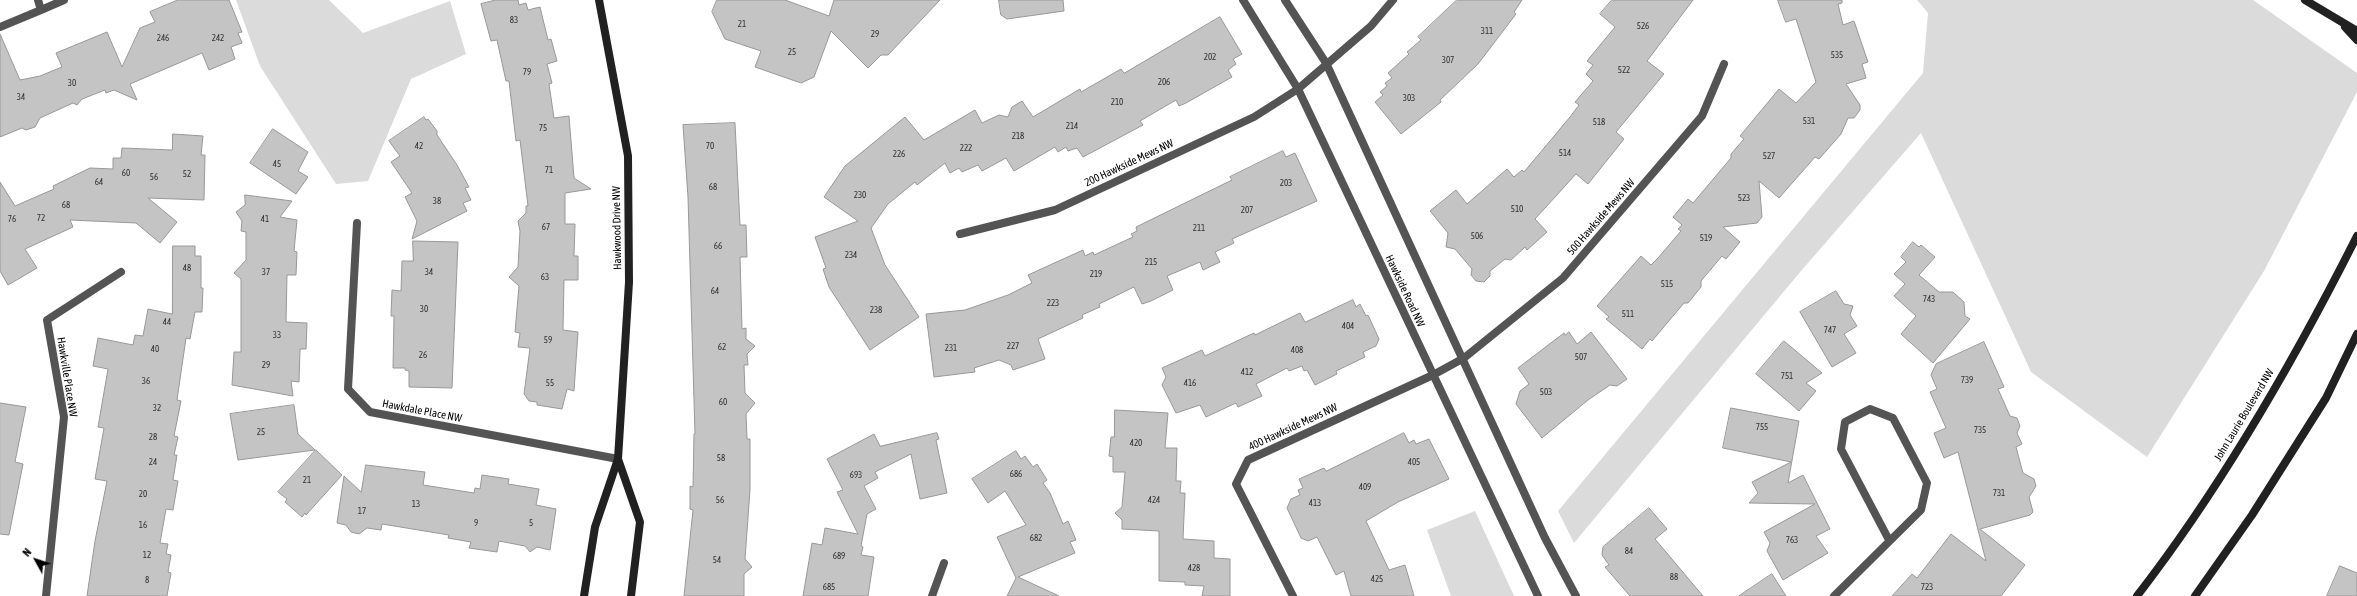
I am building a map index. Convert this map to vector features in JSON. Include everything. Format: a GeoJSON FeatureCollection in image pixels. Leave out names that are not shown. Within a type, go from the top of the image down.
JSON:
{"type":"FeatureCollection","features":[{"type":"Feature","properties":{"kind":"street"},"geometry":{"type":"LineString","coordinates":[[38,0],[41,10]]}},
{"type":"Feature","properties":{"kind":"street"},"geometry":{"type":"LineString","coordinates":[[0,28],[64,0]]}},
{"type":"Feature","properties":{"kind":"street","name":"Hawkwood Drive NW"},"geometry":{"type":"LineString","coordinates":[[584,596],[595,527],[618,459],[629,282],[628,156],[599,0]]}},
{"type":"Feature","properties":{"kind":"street","name":"Hawkside Road NW"},"geometry":{"type":"LineString","coordinates":[[1243,0],[1298,89],[1538,596]]}},
{"type":"Feature","properties":{"kind":"street"},"geometry":{"type":"LineString","coordinates":[[1285,0],[1326,63],[1464,358],[1545,538],[1576,596]]}},
{"type":"Feature","properties":{"kind":"street","name":"200 Hawkside Mews NW"},"geometry":{"type":"LineString","coordinates":[[960,234],[1055,210],[1254,117],[1298,89],[1326,63],[1371,26],[1393,0]]}},
{"type":"Feature","properties":{"kind":"street"},"geometry":{"type":"LineString","coordinates":[[2306,0],[2357,32]]}},
{"type":"Feature","properties":{"kind":"street"},"geometry":{"type":"LineString","coordinates":[[2342,24],[2357,40]]}},
{"type":"Feature","properties":{"kind":"street","name":"500 Hawkside Mews NW"},"geometry":{"type":"LineString","coordinates":[[1464,358],[1563,278],[1702,116],[1724,64]]}},
{"type":"Feature","properties":{"kind":"street","name":"Hawkdale Place NW"},"geometry":{"type":"LineString","coordinates":[[357,223],[348,389],[370,412],[618,459]]}},
{"type":"Feature","properties":{"kind":"street","name":"John Laurie Boulevard NW"},"geometry":{"type":"LineString","coordinates":[[2137,596],[2163,562],[2243,443],[2357,236]]}},
{"type":"Feature","properties":{"kind":"street","name":"Hawkville Place NW"},"geometry":{"type":"LineString","coordinates":[[46,596],[64,417],[47,320],[121,272]]}},
{"type":"Feature","properties":{"kind":"street"},"geometry":{"type":"LineString","coordinates":[[2195,596],[2252,515],[2326,398],[2357,334]]}},
{"type":"Feature","properties":{"kind":"street","name":"400 Hawkside Mews NW"},"geometry":{"type":"LineString","coordinates":[[1293,596],[1236,484],[1248,460],[1433,375],[1464,358]]}},
{"type":"Feature","properties":{"kind":"street"},"geometry":{"type":"LineString","coordinates":[[1834,596],[1921,510],[1927,483],[1893,418],[1870,409],[1844,422],[1841,449],[1889,540]]}},
{"type":"Feature","properties":{"kind":"street","name":"Hawkwood Drive NW"},"geometry":{"type":"LineString","coordinates":[[618,459],[640,522],[631,596]]}},
{"type":"Feature","properties":{"kind":"street"},"geometry":{"type":"LineString","coordinates":[[932,596],[944,563]]}},
{"type":"Feature","properties":{"kind":"shaded area"},"geometry":{"type":"Polygon","coordinates":[[[236,0],[329,0],[363,33],[450,1],[466,54],[411,79],[368,181],[336,184],[260,66],[236,0]]]}},
{"type":"Feature","properties":{"kind":"shaded area"},"geometry":{"type":"Polygon","coordinates":[[[1917,0],[2253,0],[2357,73],[2357,92],[2264,271],[2147,457],[2031,372],[1921,133],[1801,271],[1574,543],[1558,511],[1923,73],[1928,13],[1917,0]]]}},
{"type":"Feature","properties":{"kind":"shaded area"},"geometry":{"type":"Polygon","coordinates":[[[1475,511],[1514,596],[1451,596],[1427,530],[1475,511]]]}},
{"type":"Feature","properties":{"kind":"building"},"geometry":{"type":"Polygon","coordinates":[[[178,0],[229,0],[242,32],[238,33],[242,43],[231,47],[235,59],[209,70],[202,53],[130,84],[137,100],[114,90],[106,93],[105,90],[82,99],[77,105],[73,103],[40,118],[35,127],[26,130],[22,128],[0,137],[0,34],[20,80],[40,76],[62,67],[56,53],[107,32],[122,67],[140,28],[155,22],[150,12],[178,0]]]}},
{"type":"Feature","properties":{"kind":"building"},"geometry":{"type":"Polygon","coordinates":[[[496,0],[518,0],[519,5],[526,3],[528,10],[540,7],[548,40],[551,39],[557,61],[547,64],[552,83],[549,84],[554,118],[569,116],[574,178],[591,189],[565,193],[565,224],[575,224],[574,256],[578,256],[578,280],[564,280],[563,330],[578,332],[574,391],[567,389],[562,409],[537,405],[537,402],[529,401],[524,394],[530,348],[518,347],[520,333],[515,332],[519,286],[509,277],[518,267],[520,231],[518,221],[526,213],[526,206],[528,206],[520,140],[516,141],[509,81],[506,81],[497,40],[491,41],[481,4],[496,0]]]}},
{"type":"Feature","properties":{"kind":"building"},"geometry":{"type":"Polygon","coordinates":[[[717,0],[785,0],[829,16],[834,0],[940,0],[888,55],[881,55],[868,68],[831,31],[814,77],[801,83],[755,67],[761,51],[725,39],[712,12],[717,0]]]}},
{"type":"Feature","properties":{"kind":"building"},"geometry":{"type":"Polygon","coordinates":[[[999,0],[1063,0],[1064,11],[1007,19],[1001,15],[999,0]]]}},
{"type":"Feature","properties":{"kind":"building"},"geometry":{"type":"Polygon","coordinates":[[[1457,0],[1522,0],[1514,12],[1516,14],[1478,64],[1440,100],[1441,102],[1401,134],[1375,102],[1383,95],[1380,92],[1387,86],[1385,83],[1392,78],[1388,73],[1409,54],[1407,52],[1421,40],[1418,37],[1457,0]]]}},
{"type":"Feature","properties":{"kind":"building"},"geometry":{"type":"Polygon","coordinates":[[[1612,0],[1693,0],[1647,61],[1664,74],[1616,132],[1624,139],[1588,184],[1576,174],[1535,219],[1547,232],[1527,250],[1525,247],[1511,260],[1505,259],[1490,271],[1490,276],[1484,282],[1476,281],[1471,275],[1472,269],[1455,249],[1446,247],[1448,233],[1430,211],[1456,190],[1467,204],[1507,169],[1514,177],[1522,170],[1524,172],[1570,117],[1579,105],[1575,102],[1593,81],[1586,74],[1593,65],[1587,61],[1615,27],[1600,14],[1612,0]]]}},
{"type":"Feature","properties":{"kind":"building"},"geometry":{"type":"Polygon","coordinates":[[[1778,0],[1842,0],[1842,3],[1838,4],[1843,25],[1854,21],[1868,62],[1862,64],[1866,78],[1846,84],[1860,105],[1860,110],[1854,118],[1848,118],[1841,134],[1819,159],[1815,157],[1779,198],[1759,181],[1762,217],[1757,223],[1723,227],[1740,242],[1726,259],[1722,256],[1701,281],[1701,287],[1688,303],[1684,303],[1652,341],[1650,339],[1642,349],[1606,319],[1609,317],[1597,306],[1641,256],[1651,265],[1681,231],[1678,229],[1682,225],[1673,217],[1688,199],[1693,203],[1731,158],[1731,154],[1744,139],[1740,136],[1779,89],[1796,103],[1816,82],[1796,19],[1786,22],[1778,0]]]}},
{"type":"Feature","properties":{"kind":"building"},"geometry":{"type":"Polygon","coordinates":[[[1220,17],[1242,54],[1233,59],[1236,64],[1228,70],[1232,77],[1186,103],[1179,106],[1176,100],[1140,121],[1143,125],[1083,157],[1077,148],[1068,151],[1066,147],[1058,152],[1055,147],[1014,171],[1006,158],[982,171],[978,165],[962,172],[959,168],[950,173],[945,163],[917,185],[915,182],[888,204],[871,228],[885,265],[919,317],[870,350],[829,287],[823,269],[826,268],[815,237],[858,221],[824,197],[845,166],[905,117],[924,140],[975,110],[982,123],[999,115],[1008,117],[1012,107],[1022,101],[1033,117],[1080,89],[1081,92],[1121,69],[1124,73],[1220,17]]]}},
{"type":"Feature","properties":{"kind":"building"},"geometry":{"type":"Polygon","coordinates":[[[424,117],[426,120],[428,119],[437,131],[437,135],[457,165],[469,187],[465,188],[471,200],[463,203],[467,211],[412,239],[417,221],[405,197],[412,193],[391,162],[400,156],[389,141],[424,117]]]}},
{"type":"Feature","properties":{"kind":"building"},"geometry":{"type":"Polygon","coordinates":[[[735,123],[740,225],[746,225],[747,257],[740,257],[742,329],[746,328],[746,339],[755,346],[747,354],[748,365],[744,365],[745,393],[755,403],[746,414],[747,439],[750,439],[750,490],[745,559],[752,567],[744,574],[744,596],[684,596],[693,510],[690,509],[690,486],[693,487],[695,434],[688,197],[683,125],[735,123]]]}},
{"type":"Feature","properties":{"kind":"building"},"geometry":{"type":"Polygon","coordinates":[[[273,129],[308,152],[298,171],[308,177],[296,194],[250,163],[273,129]]]}},
{"type":"Feature","properties":{"kind":"building"},"geometry":{"type":"Polygon","coordinates":[[[173,134],[203,136],[201,155],[205,155],[204,200],[148,198],[177,222],[160,243],[136,223],[70,220],[73,227],[25,249],[37,268],[8,285],[0,271],[0,182],[15,206],[54,189],[53,186],[90,168],[113,169],[113,158],[121,158],[122,148],[172,150],[173,134]]]}},
{"type":"Feature","properties":{"kind":"building"},"geometry":{"type":"Polygon","coordinates":[[[1283,151],[1286,157],[1295,153],[1317,201],[1232,239],[1234,243],[1215,252],[1220,262],[1203,270],[1200,262],[1167,276],[1173,290],[1151,301],[1142,304],[1134,287],[1099,304],[1100,307],[1082,315],[1083,318],[1038,339],[1045,359],[1013,370],[1011,365],[999,360],[974,368],[975,372],[934,377],[926,314],[965,310],[1008,295],[1032,283],[1028,275],[1083,250],[1085,256],[1093,252],[1094,255],[1133,237],[1131,234],[1137,231],[1136,227],[1232,180],[1230,177],[1283,151]]]}},
{"type":"Feature","properties":{"kind":"building"},"geometry":{"type":"Polygon","coordinates":[[[245,195],[292,201],[280,217],[297,220],[294,251],[297,252],[296,275],[287,275],[286,322],[307,323],[306,349],[300,349],[299,382],[291,381],[293,396],[232,385],[234,352],[241,352],[241,279],[234,273],[246,260],[246,232],[241,231],[242,221],[236,212],[245,205],[245,195]]]}},
{"type":"Feature","properties":{"kind":"building"},"geometry":{"type":"Polygon","coordinates":[[[413,241],[458,242],[452,388],[409,387],[409,371],[405,370],[405,368],[393,368],[394,316],[391,316],[392,290],[401,291],[402,261],[413,261],[413,241]]]}},
{"type":"Feature","properties":{"kind":"building"},"geometry":{"type":"Polygon","coordinates":[[[1913,242],[1919,247],[1921,245],[1935,257],[1919,275],[1939,292],[1953,292],[1964,302],[1965,316],[1970,319],[1933,363],[1901,334],[1916,316],[1894,296],[1905,284],[1894,274],[1906,262],[1901,257],[1913,242]]]}},
{"type":"Feature","properties":{"kind":"building"},"geometry":{"type":"Polygon","coordinates":[[[173,246],[195,246],[195,256],[201,256],[201,288],[203,288],[202,312],[195,312],[190,339],[186,338],[177,400],[181,401],[174,436],[178,437],[174,455],[177,455],[173,480],[178,481],[173,510],[166,509],[160,543],[168,544],[166,554],[171,555],[168,572],[171,573],[167,596],[87,596],[95,541],[107,481],[95,479],[104,428],[98,427],[108,369],[93,366],[98,338],[133,345],[135,335],[143,336],[148,309],[172,314],[173,246]]]}},
{"type":"Feature","properties":{"kind":"building"},"geometry":{"type":"Polygon","coordinates":[[[1836,291],[1844,304],[1853,306],[1850,315],[1857,326],[1844,334],[1856,353],[1832,367],[1800,312],[1836,291]]]}},
{"type":"Feature","properties":{"kind":"building"},"geometry":{"type":"Polygon","coordinates":[[[1353,300],[1356,307],[1360,304],[1366,316],[1368,315],[1379,339],[1376,346],[1363,352],[1365,357],[1336,371],[1337,374],[1315,385],[1307,370],[1304,371],[1302,366],[1289,371],[1287,368],[1256,384],[1262,396],[1238,407],[1236,403],[1206,417],[1200,405],[1176,413],[1162,385],[1166,377],[1162,368],[1202,350],[1205,356],[1254,333],[1255,335],[1300,313],[1305,322],[1353,300]]]}},
{"type":"Feature","properties":{"kind":"building"},"geometry":{"type":"Polygon","coordinates":[[[1569,332],[1577,344],[1591,332],[1627,379],[1617,386],[1610,385],[1588,400],[1542,438],[1516,404],[1520,391],[1529,384],[1518,368],[1564,333],[1565,335],[1569,332]]]}},
{"type":"Feature","properties":{"kind":"building"},"geometry":{"type":"Polygon","coordinates":[[[1784,341],[1822,373],[1806,383],[1816,391],[1799,411],[1756,374],[1784,341]]]}},
{"type":"Feature","properties":{"kind":"building"},"geometry":{"type":"Polygon","coordinates":[[[1984,342],[2004,387],[1998,389],[2010,416],[2017,418],[2020,426],[2017,433],[2022,444],[2016,447],[2023,473],[2034,479],[2036,486],[2029,497],[2033,512],[2030,515],[1980,529],[2025,565],[2001,596],[1892,596],[1912,574],[1917,578],[1951,534],[1986,561],[1958,452],[1944,458],[1934,433],[1946,428],[1930,392],[1937,389],[1931,375],[1936,364],[1984,342]]]}},
{"type":"Feature","properties":{"kind":"building"},"geometry":{"type":"Polygon","coordinates":[[[0,403],[26,407],[15,462],[23,464],[9,535],[0,534],[0,403]]]}},
{"type":"Feature","properties":{"kind":"building"},"geometry":{"type":"Polygon","coordinates":[[[294,405],[298,434],[315,450],[238,460],[230,414],[294,405]]]}},
{"type":"Feature","properties":{"kind":"building"},"geometry":{"type":"Polygon","coordinates":[[[1731,408],[1799,421],[1788,483],[1803,475],[1830,529],[1816,536],[1828,553],[1783,580],[1767,551],[1770,543],[1764,532],[1815,504],[1749,503],[1758,493],[1752,482],[1791,462],[1723,448],[1731,408]]]}},
{"type":"Feature","properties":{"kind":"building"},"geometry":{"type":"Polygon","coordinates":[[[1115,410],[1168,413],[1165,448],[1177,448],[1176,481],[1181,481],[1180,493],[1185,493],[1183,539],[1214,541],[1214,558],[1230,559],[1230,596],[1202,596],[1204,586],[1185,585],[1185,582],[1159,581],[1159,531],[1122,529],[1122,520],[1115,513],[1122,507],[1125,472],[1113,472],[1113,457],[1109,456],[1111,437],[1114,437],[1115,410]]]}},
{"type":"Feature","properties":{"kind":"building"},"geometry":{"type":"Polygon","coordinates":[[[937,433],[939,439],[936,440],[947,493],[920,499],[911,454],[875,472],[878,478],[864,486],[876,509],[867,514],[861,546],[863,547],[861,555],[874,557],[868,596],[803,596],[812,543],[822,545],[825,528],[858,534],[837,492],[843,490],[827,459],[874,434],[880,446],[937,433]]]}},
{"type":"Feature","properties":{"kind":"building"},"geometry":{"type":"Polygon","coordinates":[[[1404,433],[1409,443],[1414,440],[1416,444],[1429,439],[1449,479],[1398,502],[1366,521],[1389,570],[1405,565],[1414,596],[1351,596],[1344,571],[1336,575],[1317,537],[1308,541],[1301,538],[1287,508],[1291,499],[1300,495],[1298,490],[1303,488],[1299,479],[1324,468],[1326,471],[1404,433]]]}},
{"type":"Feature","properties":{"kind":"building"},"geometry":{"type":"Polygon","coordinates":[[[316,450],[342,475],[306,515],[305,513],[302,517],[285,502],[287,499],[278,492],[316,450]]]}},
{"type":"Feature","properties":{"kind":"building"},"geometry":{"type":"Polygon","coordinates":[[[1016,451],[1021,459],[1025,456],[1033,467],[1037,464],[1047,480],[1043,483],[1050,493],[1063,524],[1068,521],[1076,540],[1070,542],[1075,553],[1018,577],[1059,596],[1007,596],[1016,578],[997,537],[1026,525],[1005,491],[988,503],[972,479],[1016,451]]]}},
{"type":"Feature","properties":{"kind":"building"},"geometry":{"type":"Polygon","coordinates":[[[366,465],[425,472],[423,485],[474,493],[475,488],[480,489],[482,475],[509,479],[508,484],[539,489],[536,505],[556,509],[550,550],[537,547],[530,552],[525,546],[499,541],[497,552],[469,548],[471,542],[448,538],[449,535],[382,524],[381,530],[367,528],[359,534],[351,532],[346,525],[337,523],[344,476],[361,492],[366,465]]]}},
{"type":"Feature","properties":{"kind":"building"},"geometry":{"type":"Polygon","coordinates":[[[1649,508],[1667,529],[1655,539],[1703,596],[1630,596],[1605,567],[1609,565],[1602,555],[1603,547],[1649,508]]]}},
{"type":"Feature","properties":{"kind":"building"},"geometry":{"type":"Polygon","coordinates":[[[2340,566],[2357,573],[2357,596],[2327,596],[2340,566]]]}},
{"type":"Feature","properties":{"kind":"building"},"geometry":{"type":"Polygon","coordinates":[[[1772,574],[1786,596],[1739,596],[1772,574]]]}}]}
